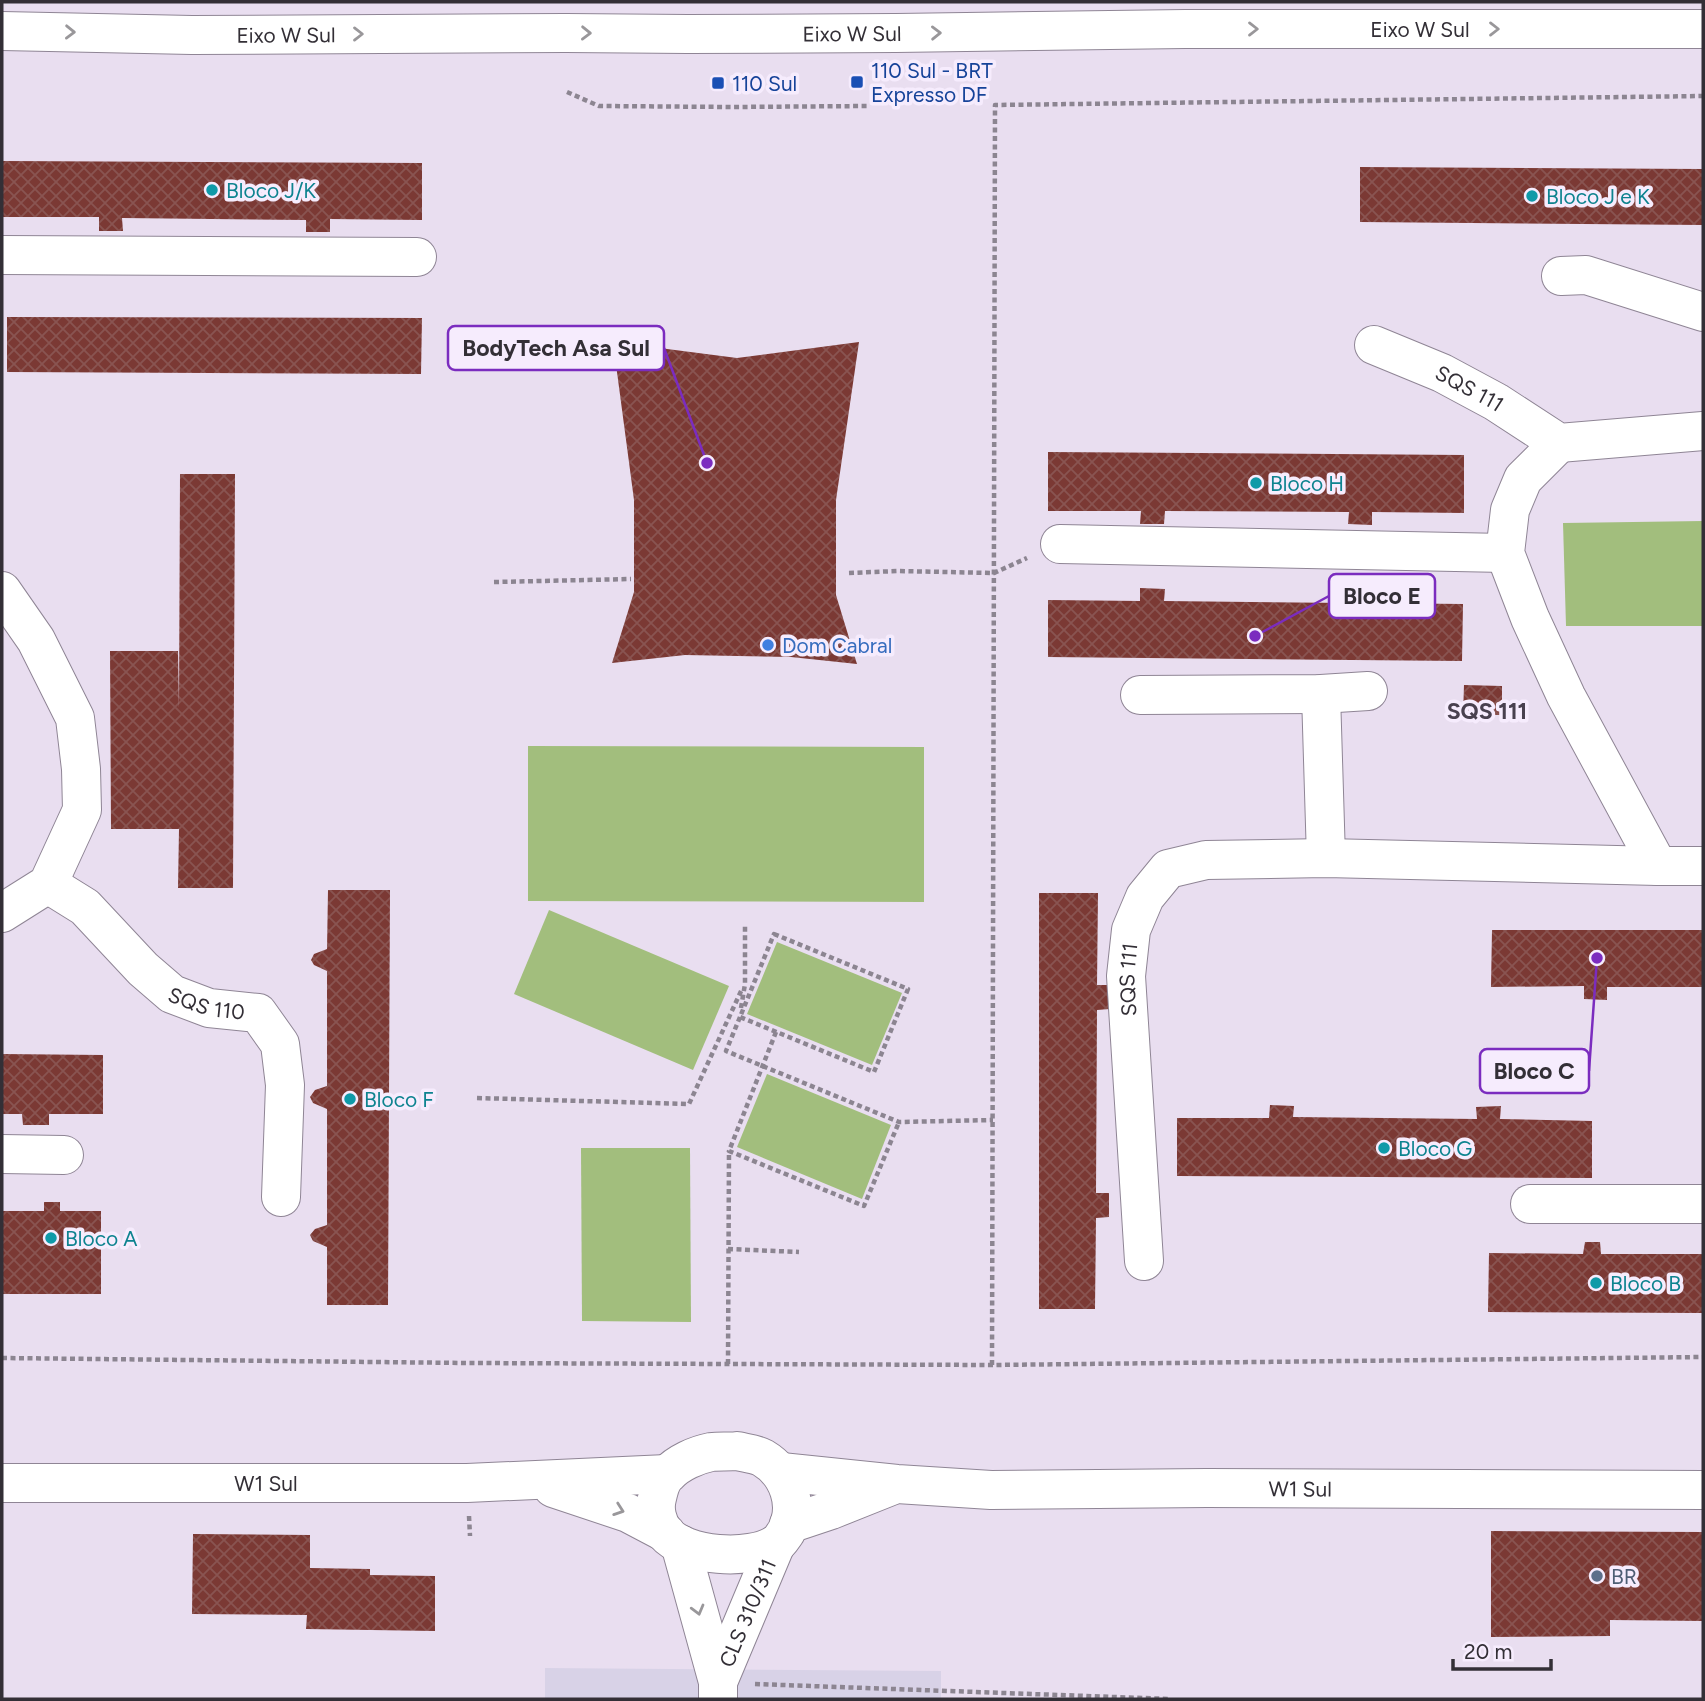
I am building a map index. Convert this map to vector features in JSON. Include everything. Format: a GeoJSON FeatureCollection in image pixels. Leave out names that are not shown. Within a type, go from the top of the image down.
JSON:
{"type":"FeatureCollection","features":[{"type":"Feature","properties":{"kind":"street","name":"Eixo W Sul"},"geometry":{"type":"LineString","coordinates":[[2,31],[192,35],[1703,29]]}},
{"type":"Feature","properties":{"kind":"street"},"geometry":{"type":"LineString","coordinates":[[2,255],[417,257]]}},
{"type":"Feature","properties":{"kind":"street"},"geometry":{"type":"LineString","coordinates":[[1561,276],[1586,275],[1703,312]]}},
{"type":"Feature","properties":{"kind":"street","name":"SQS 111"},"geometry":{"type":"LineString","coordinates":[[1374,345],[1442,373],[1496,402],[1559,443]]}},
{"type":"Feature","properties":{"kind":"street"},"geometry":{"type":"LineString","coordinates":[[1658,866],[1566,696],[1530,618],[1505,553],[1510,510],[1523,478],[1559,443],[1703,431]]}},
{"type":"Feature","properties":{"kind":"street"},"geometry":{"type":"LineString","coordinates":[[1060,544],[1505,553]]}},
{"type":"Feature","properties":{"kind":"street"},"geometry":{"type":"LineString","coordinates":[[2,591],[19,640],[75,718],[81,769],[82,810],[48,884],[2,913]]}},
{"type":"Feature","properties":{"kind":"street"},"geometry":{"type":"LineString","coordinates":[[1140,695],[1321,694],[1368,691]]}},
{"type":"Feature","properties":{"kind":"street"},"geometry":{"type":"LineString","coordinates":[[1321,694],[1326,858]]}},
{"type":"Feature","properties":{"kind":"street","name":"SQS 111"},"geometry":{"type":"LineString","coordinates":[[1144,1261],[1126,976],[1131,930],[1145,897],[1168,869],[1206,860],[1326,858],[1703,866]]}},
{"type":"Feature","properties":{"kind":"street","name":"SQS 110"},"geometry":{"type":"LineString","coordinates":[[48,884],[85,907],[143,969],[172,994],[209,1008],[258,1013],[280,1044],[282,1058],[285,1085],[281,1198]]}},
{"type":"Feature","properties":{"kind":"street"},"geometry":{"type":"LineString","coordinates":[[2,1154],[64,1155]]}},
{"type":"Feature","properties":{"kind":"street"},"geometry":{"type":"LineString","coordinates":[[1530,1204],[1703,1204]]}},
{"type":"Feature","properties":{"kind":"street"},"geometry":{"type":"LineString","coordinates":[[737,1451],[762,1457],[781,1472],[790,1489],[792,1507],[783,1534],[751,1554],[701,1552],[673,1539],[657,1517],[656,1502],[667,1474],[688,1460],[711,1452],[737,1451]]}},
{"type":"Feature","properties":{"kind":"street","name":"W1 Sul"},"geometry":{"type":"LineString","coordinates":[[781,1472],[991,1490],[1703,1490]]}},
{"type":"Feature","properties":{"kind":"street","name":"W1 Sul"},"geometry":{"type":"LineString","coordinates":[[2,1483],[454,1483],[667,1474]]}},
{"type":"Feature","properties":{"kind":"street","name":"W1 Sul"},"geometry":{"type":"LineString","coordinates":[[531,1481],[628,1513],[673,1539]]}},
{"type":"Feature","properties":{"kind":"street","name":"W1 Sul"},"geometry":{"type":"LineString","coordinates":[[783,1534],[831,1510],[897,1484]]}},
{"type":"Feature","properties":{"kind":"street","name":"CLS 310/311"},"geometry":{"type":"LineString","coordinates":[[718,1691],[783,1534]]}},
{"type":"Feature","properties":{"kind":"street","name":"CLS 310/311"},"geometry":{"type":"LineString","coordinates":[[673,1539],[718,1691]]}},
{"type":"Feature","properties":{"kind":"path"},"geometry":{"type":"LineString","coordinates":[[567,92],[600,106],[870,106]]}},
{"type":"Feature","properties":{"kind":"path"},"geometry":{"type":"LineString","coordinates":[[849,573],[994,573],[1060,544]]}},
{"type":"Feature","properties":{"kind":"path"},"geometry":{"type":"LineString","coordinates":[[494,582],[631,579]]}},
{"type":"Feature","properties":{"kind":"path"},"geometry":{"type":"LineString","coordinates":[[740,1017],[745,984],[745,925]]}},
{"type":"Feature","properties":{"kind":"path"},"geometry":{"type":"LineString","coordinates":[[740,1017],[806,1041],[874,1072],[908,989],[835,962],[774,934],[726,1051],[826,1096],[899,1122],[992,1120]]}},
{"type":"Feature","properties":{"kind":"path"},"geometry":{"type":"LineString","coordinates":[[477,1098],[689,1104],[745,984]]}},
{"type":"Feature","properties":{"kind":"path"},"geometry":{"type":"LineString","coordinates":[[728,1364],[729,1151],[776,1032]]}},
{"type":"Feature","properties":{"kind":"path"},"geometry":{"type":"LineString","coordinates":[[729,1151],[797,1175],[864,1206],[899,1122]]}},
{"type":"Feature","properties":{"kind":"path"},"geometry":{"type":"LineString","coordinates":[[728,1249],[799,1252]]}},
{"type":"Feature","properties":{"kind":"path"},"geometry":{"type":"LineString","coordinates":[[2,1358],[992,1365],[1703,1357]]}},
{"type":"Feature","properties":{"kind":"path"},"geometry":{"type":"LineString","coordinates":[[718,1691],[1170,1699]]}},
{"type":"Feature","properties":{"kind":"shaded area"},"geometry":{"type":"Polygon","coordinates":[[[545,1668],[941,1671],[941,1699],[545,1699],[545,1668]]]}},
{"type":"Feature","properties":{"kind":"green space"},"geometry":{"type":"Polygon","coordinates":[[[1703,521],[1703,626],[1566,626],[1563,523],[1703,521]]]}},
{"type":"Feature","properties":{"kind":"green space"},"geometry":{"type":"Polygon","coordinates":[[[528,746],[924,747],[924,902],[528,901],[528,746]]]}},
{"type":"Feature","properties":{"kind":"green space"},"geometry":{"type":"Polygon","coordinates":[[[549,910],[729,986],[693,1070],[514,994],[549,910]]]}},
{"type":"Feature","properties":{"kind":"green space"},"geometry":{"type":"Polygon","coordinates":[[[777,942],[902,993],[872,1065],[747,1014],[777,942]]]}},
{"type":"Feature","properties":{"kind":"green space"},"geometry":{"type":"Polygon","coordinates":[[[767,1074],[891,1125],[862,1199],[737,1147],[767,1074]]]}},
{"type":"Feature","properties":{"kind":"green space"},"geometry":{"type":"Polygon","coordinates":[[[581,1148],[690,1148],[691,1322],[582,1321],[581,1148]]]}},
{"type":"Feature","properties":{"kind":"building","name":"Bloco J/K"},"geometry":{"type":"Polygon","coordinates":[[[2,161],[422,163],[422,220],[330,219],[330,232],[306,232],[306,220],[122,218],[123,231],[99,231],[99,217],[2,217],[2,161]]]}},
{"type":"Feature","properties":{"kind":"building","name":"Bloco J e K"},"geometry":{"type":"Polygon","coordinates":[[[1360,167],[1703,169],[1703,225],[1360,222],[1360,167]]]}},
{"type":"Feature","properties":{"kind":"building"},"geometry":{"type":"Polygon","coordinates":[[[7,317],[422,318],[421,374],[7,372],[7,317]]]}},
{"type":"Feature","properties":{"kind":"building"},"geometry":{"type":"Polygon","coordinates":[[[613,342],[737,358],[859,342],[836,500],[836,595],[857,664],[791,657],[685,655],[612,663],[634,592],[634,500],[613,342]]]}},
{"type":"Feature","properties":{"kind":"building","name":"Bloco H"},"geometry":{"type":"Polygon","coordinates":[[[1048,452],[1464,455],[1464,513],[1372,512],[1372,525],[1348,524],[1349,512],[1165,511],[1164,524],[1140,524],[1141,511],[1048,511],[1048,452]]]}},
{"type":"Feature","properties":{"kind":"building"},"geometry":{"type":"Polygon","coordinates":[[[180,474],[235,474],[233,888],[178,888],[179,829],[111,829],[110,651],[178,651],[179,709],[180,474]]]}},
{"type":"Feature","properties":{"kind":"building"},"geometry":{"type":"Polygon","coordinates":[[[1140,588],[1165,589],[1164,601],[1347,603],[1348,590],[1371,590],[1371,603],[1463,604],[1462,661],[1048,657],[1048,600],[1140,601],[1140,588]]]}},
{"type":"Feature","properties":{"kind":"building"},"geometry":{"type":"Polygon","coordinates":[[[1464,685],[1502,686],[1502,715],[1463,715],[1464,685]]]}},
{"type":"Feature","properties":{"kind":"building","name":"Bloco F"},"geometry":{"type":"Polygon","coordinates":[[[328,890],[390,890],[388,1305],[327,1305],[327,1247],[313,1241],[310,1235],[315,1229],[327,1225],[327,1109],[313,1103],[310,1097],[315,1090],[327,1086],[327,971],[314,965],[311,960],[314,954],[327,949],[328,890]]]}},
{"type":"Feature","properties":{"kind":"building"},"geometry":{"type":"Polygon","coordinates":[[[1039,893],[1098,893],[1097,985],[1110,985],[1110,1009],[1097,1010],[1096,1193],[1109,1193],[1109,1217],[1096,1218],[1095,1309],[1039,1309],[1039,893]]]}},
{"type":"Feature","properties":{"kind":"building"},"geometry":{"type":"Polygon","coordinates":[[[1492,930],[1703,930],[1703,987],[1607,987],[1607,1000],[1584,999],[1584,986],[1491,987],[1492,930]]]}},
{"type":"Feature","properties":{"kind":"building"},"geometry":{"type":"Polygon","coordinates":[[[2,1054],[103,1055],[103,1114],[49,1114],[49,1125],[23,1125],[22,1114],[2,1114],[2,1054]]]}},
{"type":"Feature","properties":{"kind":"building","name":"Bloco G"},"geometry":{"type":"Polygon","coordinates":[[[1270,1105],[1294,1106],[1293,1117],[1477,1119],[1476,1107],[1501,1106],[1500,1119],[1592,1121],[1592,1178],[1177,1176],[1177,1118],[1269,1118],[1270,1105]]]}},
{"type":"Feature","properties":{"kind":"building","name":"Bloco A"},"geometry":{"type":"Polygon","coordinates":[[[44,1202],[60,1202],[60,1211],[101,1211],[101,1294],[2,1294],[2,1211],[44,1211],[44,1202]]]}},
{"type":"Feature","properties":{"kind":"building","name":"Bloco B"},"geometry":{"type":"Polygon","coordinates":[[[1585,1242],[1600,1242],[1601,1254],[1703,1254],[1703,1313],[1488,1312],[1489,1253],[1583,1254],[1585,1242]]]}},
{"type":"Feature","properties":{"kind":"building","name":"BR"},"geometry":{"type":"Polygon","coordinates":[[[1491,1531],[1703,1532],[1703,1621],[1610,1620],[1610,1636],[1491,1637],[1491,1531]]]}},
{"type":"Feature","properties":{"kind":"building"},"geometry":{"type":"Polygon","coordinates":[[[193,1534],[310,1535],[310,1568],[370,1569],[370,1575],[435,1576],[435,1631],[306,1629],[307,1615],[192,1614],[193,1534]]]}},
{"type":"Feature","properties":{"kind":"place","name":"110 Sul - BRT Expresso DF"},"geometry":{"type":"Point","coordinates":[857,82]}},
{"type":"Feature","properties":{"kind":"place","name":"110 Sul"},"geometry":{"type":"Point","coordinates":[718,83]}},
{"type":"Feature","properties":{"kind":"place","name":"Bloco J/K"},"geometry":{"type":"Point","coordinates":[212,190]}},
{"type":"Feature","properties":{"kind":"place","name":"Bloco J e K"},"geometry":{"type":"Point","coordinates":[1532,196]}},
{"type":"Feature","properties":{"kind":"place","name":"BodyTech Asa Sul"},"geometry":{"type":"Point","coordinates":[707,463]}},
{"type":"Feature","properties":{"kind":"place","name":"Bloco H"},"geometry":{"type":"Point","coordinates":[1256,483]}},
{"type":"Feature","properties":{"kind":"place","name":"Bloco E"},"geometry":{"type":"Point","coordinates":[1255,636]}},
{"type":"Feature","properties":{"kind":"place","name":"Dom Cabral"},"geometry":{"type":"Point","coordinates":[768,645]}},
{"type":"Feature","properties":{"kind":"place","name":"Bloco C"},"geometry":{"type":"Point","coordinates":[1597,958]}},
{"type":"Feature","properties":{"kind":"place","name":"Bloco F"},"geometry":{"type":"Point","coordinates":[350,1099]}},
{"type":"Feature","properties":{"kind":"place","name":"Bloco G"},"geometry":{"type":"Point","coordinates":[1384,1148]}},
{"type":"Feature","properties":{"kind":"place","name":"Bloco A"},"geometry":{"type":"Point","coordinates":[51,1238]}},
{"type":"Feature","properties":{"kind":"place","name":"Bloco B"},"geometry":{"type":"Point","coordinates":[1596,1283]}},
{"type":"Feature","properties":{"kind":"place","name":"BR"},"geometry":{"type":"Point","coordinates":[1597,1576]}},
{"type":"Feature","properties":{"kind":"district","name":"SQS 111"},"geometry":{"type":"Point","coordinates":[1487,711]}}]}
